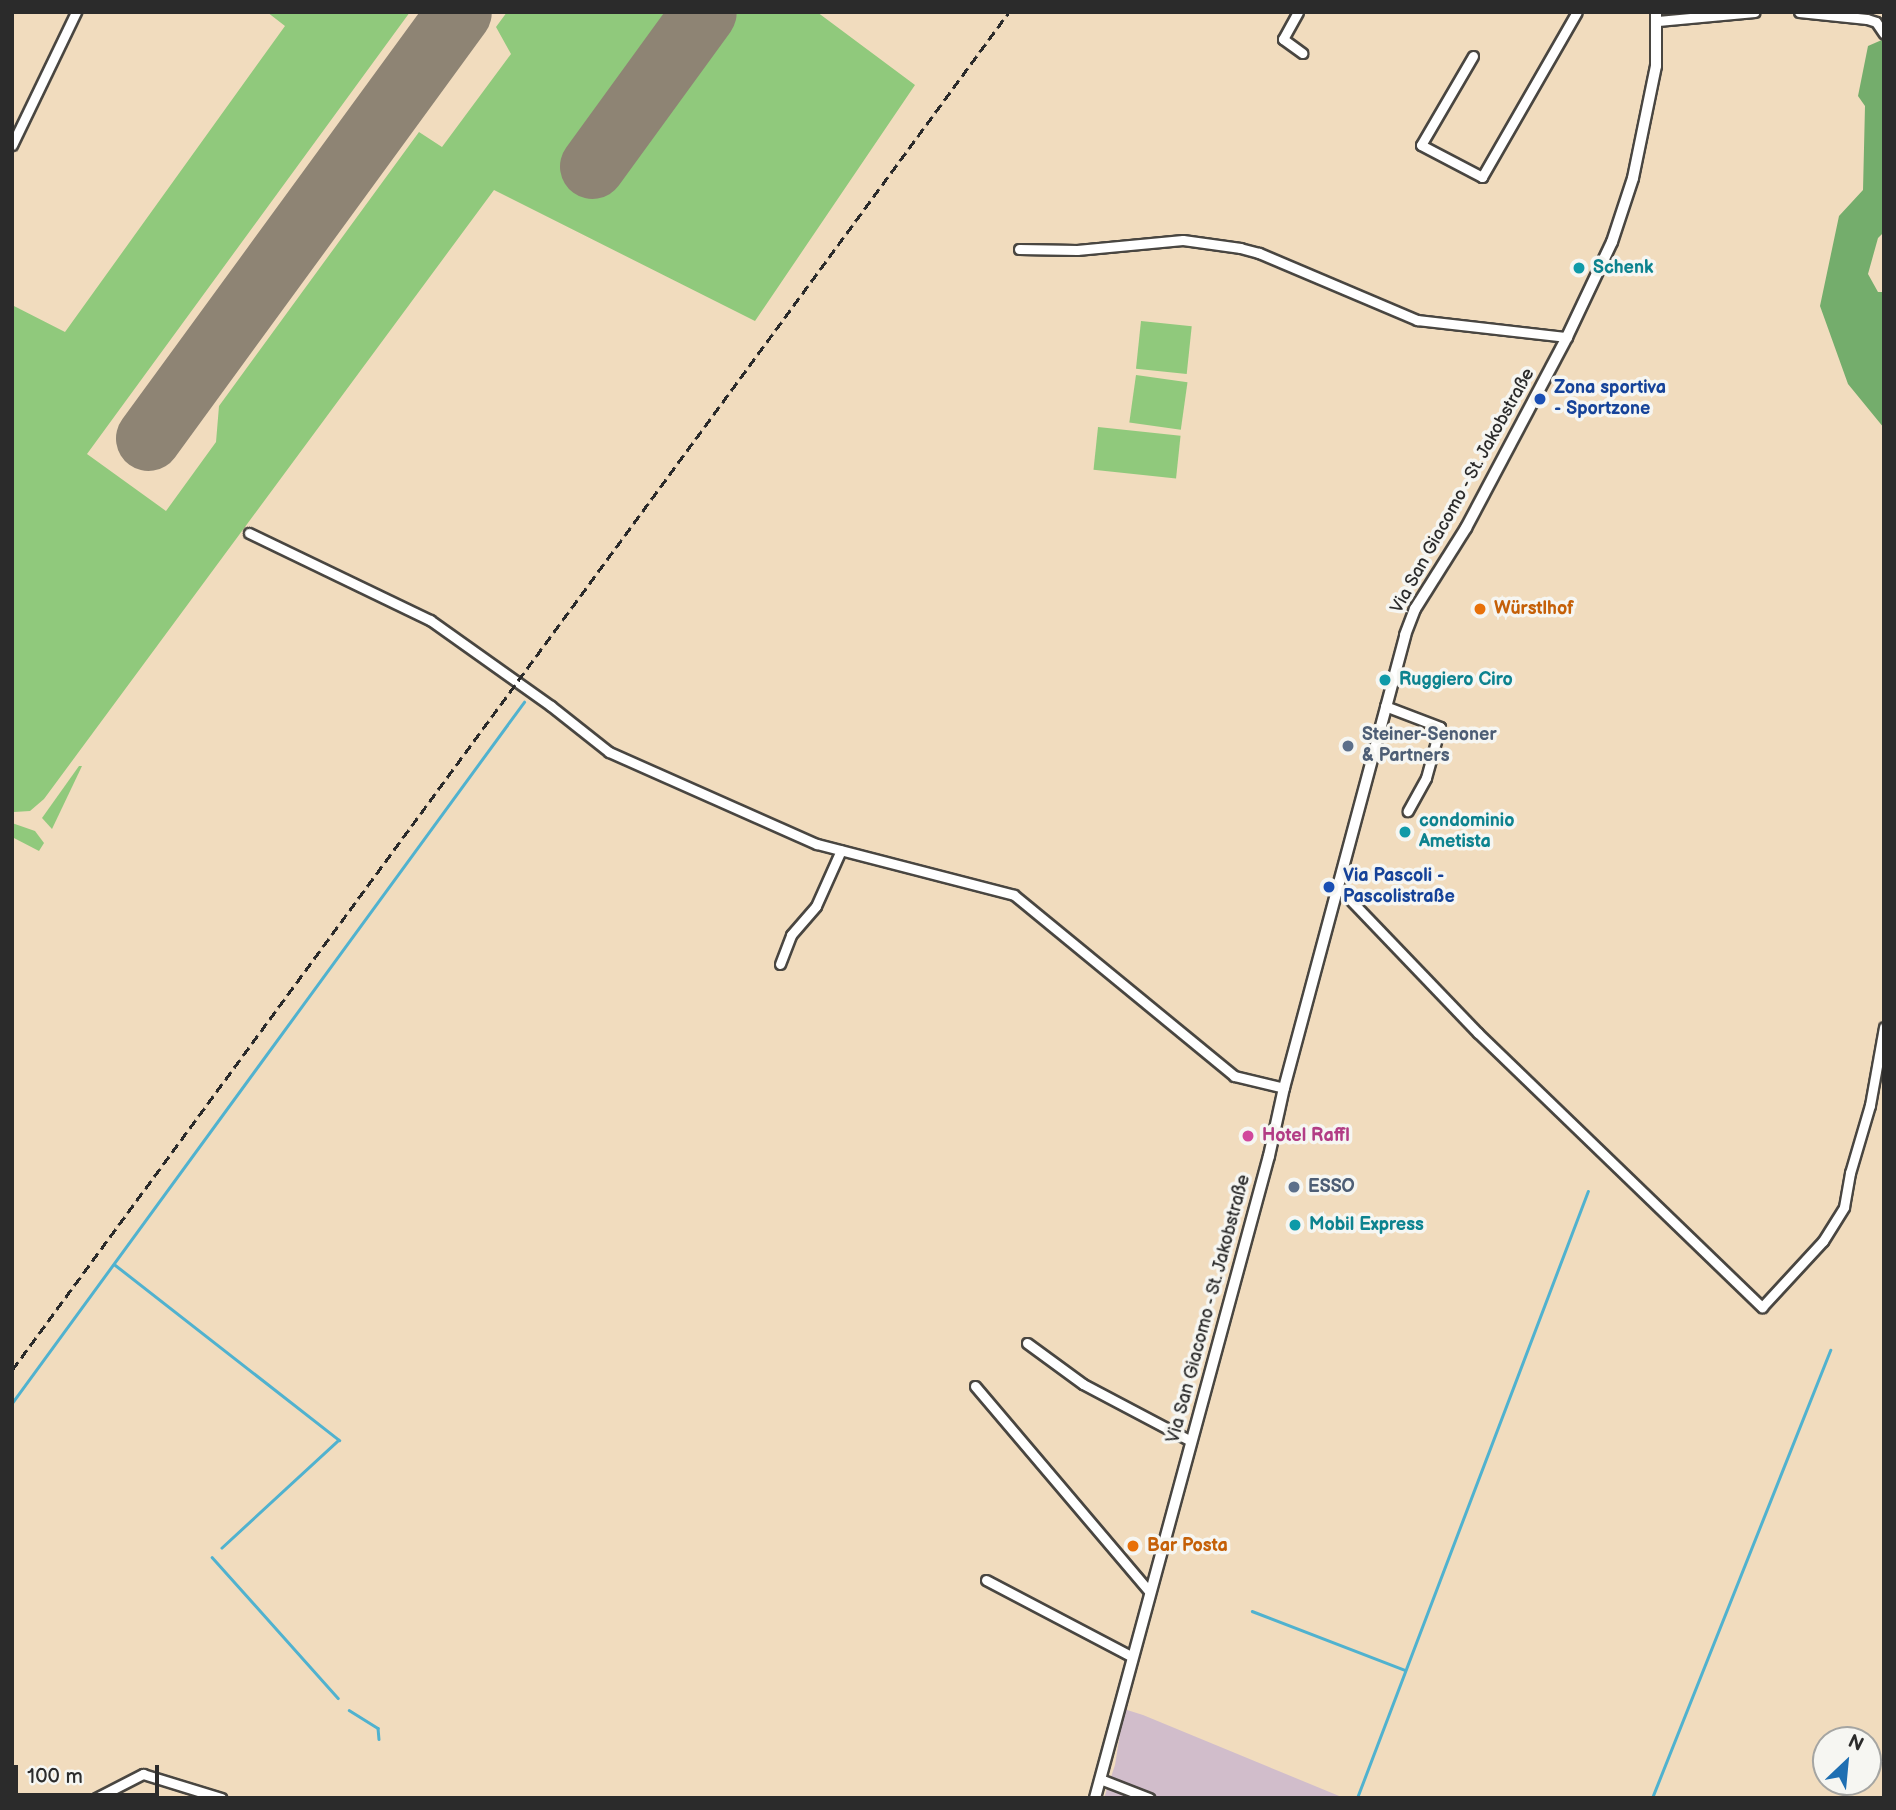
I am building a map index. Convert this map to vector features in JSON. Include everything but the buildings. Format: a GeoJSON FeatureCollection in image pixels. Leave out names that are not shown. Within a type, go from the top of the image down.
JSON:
{"type":"FeatureCollection","features":[{"type":"Feature","properties":{"kind":"street"},"geometry":{"type":"LineString","coordinates":[[12,145],[76,12]]}},
{"type":"Feature","properties":{"kind":"street"},"geometry":{"type":"LineString","coordinates":[[1298,12],[1283,39],[1303,53]]}},
{"type":"Feature","properties":{"kind":"street"},"geometry":{"type":"LineString","coordinates":[[1473,57],[1421,145],[1482,177],[1577,12]]}},
{"type":"Feature","properties":{"kind":"street"},"geometry":{"type":"LineString","coordinates":[[1657,17],[1755,12]]}},
{"type":"Feature","properties":{"kind":"street"},"geometry":{"type":"LineString","coordinates":[[1802,12],[1867,19],[1876,22],[1884,34]]}},
{"type":"Feature","properties":{"kind":"street","name":"Via San Giacomo - St. Jakobstraße"},"geometry":{"type":"LineString","coordinates":[[1095,1798],[1131,1656],[1269,1156],[1284,1088],[1385,706],[1415,609],[1466,528],[1567,337],[1612,242],[1633,178],[1656,66],[1657,17]]}},
{"type":"Feature","properties":{"kind":"street"},"geometry":{"type":"LineString","coordinates":[[1019,249],[1077,250],[1183,240],[1240,248],[1259,253],[1416,320],[1567,337]]}},
{"type":"Feature","properties":{"kind":"street"},"geometry":{"type":"LineString","coordinates":[[249,533],[430,620],[551,706],[609,752],[817,844],[1014,895],[1234,1076],[1284,1088]]}},
{"type":"Feature","properties":{"kind":"street"},"geometry":{"type":"LineString","coordinates":[[1385,706],[1440,727],[1426,778],[1408,811]]}},
{"type":"Feature","properties":{"kind":"street"},"geometry":{"type":"LineString","coordinates":[[780,964],[791,935],[816,906],[841,850]]}},
{"type":"Feature","properties":{"kind":"street"},"geometry":{"type":"LineString","coordinates":[[1338,887],[1478,1033],[1762,1307],[1823,1241],[1844,1208],[1850,1173],[1870,1105],[1884,1027]]}},
{"type":"Feature","properties":{"kind":"street"},"geometry":{"type":"LineString","coordinates":[[1027,1343],[1083,1384],[1191,1441]]}},
{"type":"Feature","properties":{"kind":"street"},"geometry":{"type":"LineString","coordinates":[[975,1386],[1149,1591]]}},
{"type":"Feature","properties":{"kind":"street"},"geometry":{"type":"LineString","coordinates":[[986,1580],[1131,1656]]}},
{"type":"Feature","properties":{"kind":"street"},"geometry":{"type":"LineString","coordinates":[[96,1798],[143,1774],[221,1798]]}},
{"type":"Feature","properties":{"kind":"street"},"geometry":{"type":"LineString","coordinates":[[1100,1779],[1149,1798]]}},
{"type":"Feature","properties":{"kind":"shaded area"},"geometry":{"type":"Polygon","coordinates":[[[1124,1709],[1344,1798],[1104,1798],[1115,1765],[1124,1709]]]}},
{"type":"Feature","properties":{"kind":"green space"},"geometry":{"type":"Polygon","coordinates":[[[267,12],[410,12],[87,454],[166,511],[216,442],[219,406],[419,132],[442,147],[511,54],[496,27],[507,12],[817,12],[915,85],[755,321],[494,190],[44,799],[30,811],[14,812],[12,305],[65,332],[285,26],[267,12]]]}},
{"type":"Feature","properties":{"kind":"green space"},"geometry":{"type":"Polygon","coordinates":[[[1884,39],[1884,232],[1878,238],[1868,274],[1878,292],[1884,292],[1884,428],[1848,384],[1820,306],[1839,216],[1863,190],[1865,106],[1858,96],[1868,46],[1884,39]]]}},
{"type":"Feature","properties":{"kind":"green space"},"geometry":{"type":"Polygon","coordinates":[[[1141,321],[1192,326],[1187,374],[1136,369],[1141,321]]]}},
{"type":"Feature","properties":{"kind":"green space"},"geometry":{"type":"Polygon","coordinates":[[[1136,375],[1187,382],[1181,430],[1129,423],[1136,375]]]}},
{"type":"Feature","properties":{"kind":"green space"},"geometry":{"type":"Polygon","coordinates":[[[1098,427],[1181,436],[1176,478],[1094,470],[1098,427]]]}},
{"type":"Feature","properties":{"kind":"green space"},"geometry":{"type":"Polygon","coordinates":[[[79,766],[82,766],[52,829],[42,818],[79,766]]]}},
{"type":"Feature","properties":{"kind":"green space"},"geometry":{"type":"Polygon","coordinates":[[[12,823],[35,831],[44,843],[39,851],[12,837],[12,823]]]}},
{"type":"Feature","properties":{"kind":"waterway"},"geometry":{"type":"LineString","coordinates":[[12,1403],[524,702]]}},
{"type":"Feature","properties":{"kind":"waterway"},"geometry":{"type":"LineString","coordinates":[[1357,1798],[1588,1191]]}},
{"type":"Feature","properties":{"kind":"waterway"},"geometry":{"type":"LineString","coordinates":[[114,1264],[339,1440],[222,1548]]}},
{"type":"Feature","properties":{"kind":"waterway"},"geometry":{"type":"LineString","coordinates":[[1652,1798],[1830,1350]]}},
{"type":"Feature","properties":{"kind":"waterway"},"geometry":{"type":"LineString","coordinates":[[212,1557],[338,1698]]}},
{"type":"Feature","properties":{"kind":"waterway"},"geometry":{"type":"LineString","coordinates":[[1252,1611],[1405,1670]]}},
{"type":"Feature","properties":{"kind":"waterway"},"geometry":{"type":"LineString","coordinates":[[349,1710],[378,1728],[379,1739]]}},
{"type":"Feature","properties":{"kind":"runway"},"geometry":{"type":"LineString","coordinates":[[148,438],[459,12]]}},
{"type":"Feature","properties":{"kind":"runway"},"geometry":{"type":"LineString","coordinates":[[592,166],[704,12]]}},
{"type":"Feature","properties":{"kind":"railway"},"geometry":{"type":"LineString","coordinates":[[12,1370],[1009,12]]}},
{"type":"Feature","properties":{"kind":"place","name":"Schenk"},"geometry":{"type":"Point","coordinates":[1579,268]}},
{"type":"Feature","properties":{"kind":"place","name":"Zona sportiva - Sportzone"},"geometry":{"type":"Point","coordinates":[1540,399]}},
{"type":"Feature","properties":{"kind":"place","name":"Würstlhof"},"geometry":{"type":"Point","coordinates":[1480,609]}},
{"type":"Feature","properties":{"kind":"place","name":"Ruggiero Ciro"},"geometry":{"type":"Point","coordinates":[1385,680]}},
{"type":"Feature","properties":{"kind":"place","name":"Steiner-Senoner & Partners"},"geometry":{"type":"Point","coordinates":[1348,746]}},
{"type":"Feature","properties":{"kind":"place","name":"condominio Ametista"},"geometry":{"type":"Point","coordinates":[1405,832]}},
{"type":"Feature","properties":{"kind":"place","name":"Via Pascoli - Pascolistraße"},"geometry":{"type":"Point","coordinates":[1329,887]}},
{"type":"Feature","properties":{"kind":"place","name":"Hotel Raffl"},"geometry":{"type":"Point","coordinates":[1248,1136]}},
{"type":"Feature","properties":{"kind":"place","name":"ESSO"},"geometry":{"type":"Point","coordinates":[1294,1187]}},
{"type":"Feature","properties":{"kind":"place","name":"Mobil Express"},"geometry":{"type":"Point","coordinates":[1295,1225]}},
{"type":"Feature","properties":{"kind":"place","name":"Bar Posta"},"geometry":{"type":"Point","coordinates":[1133,1546]}}]}
